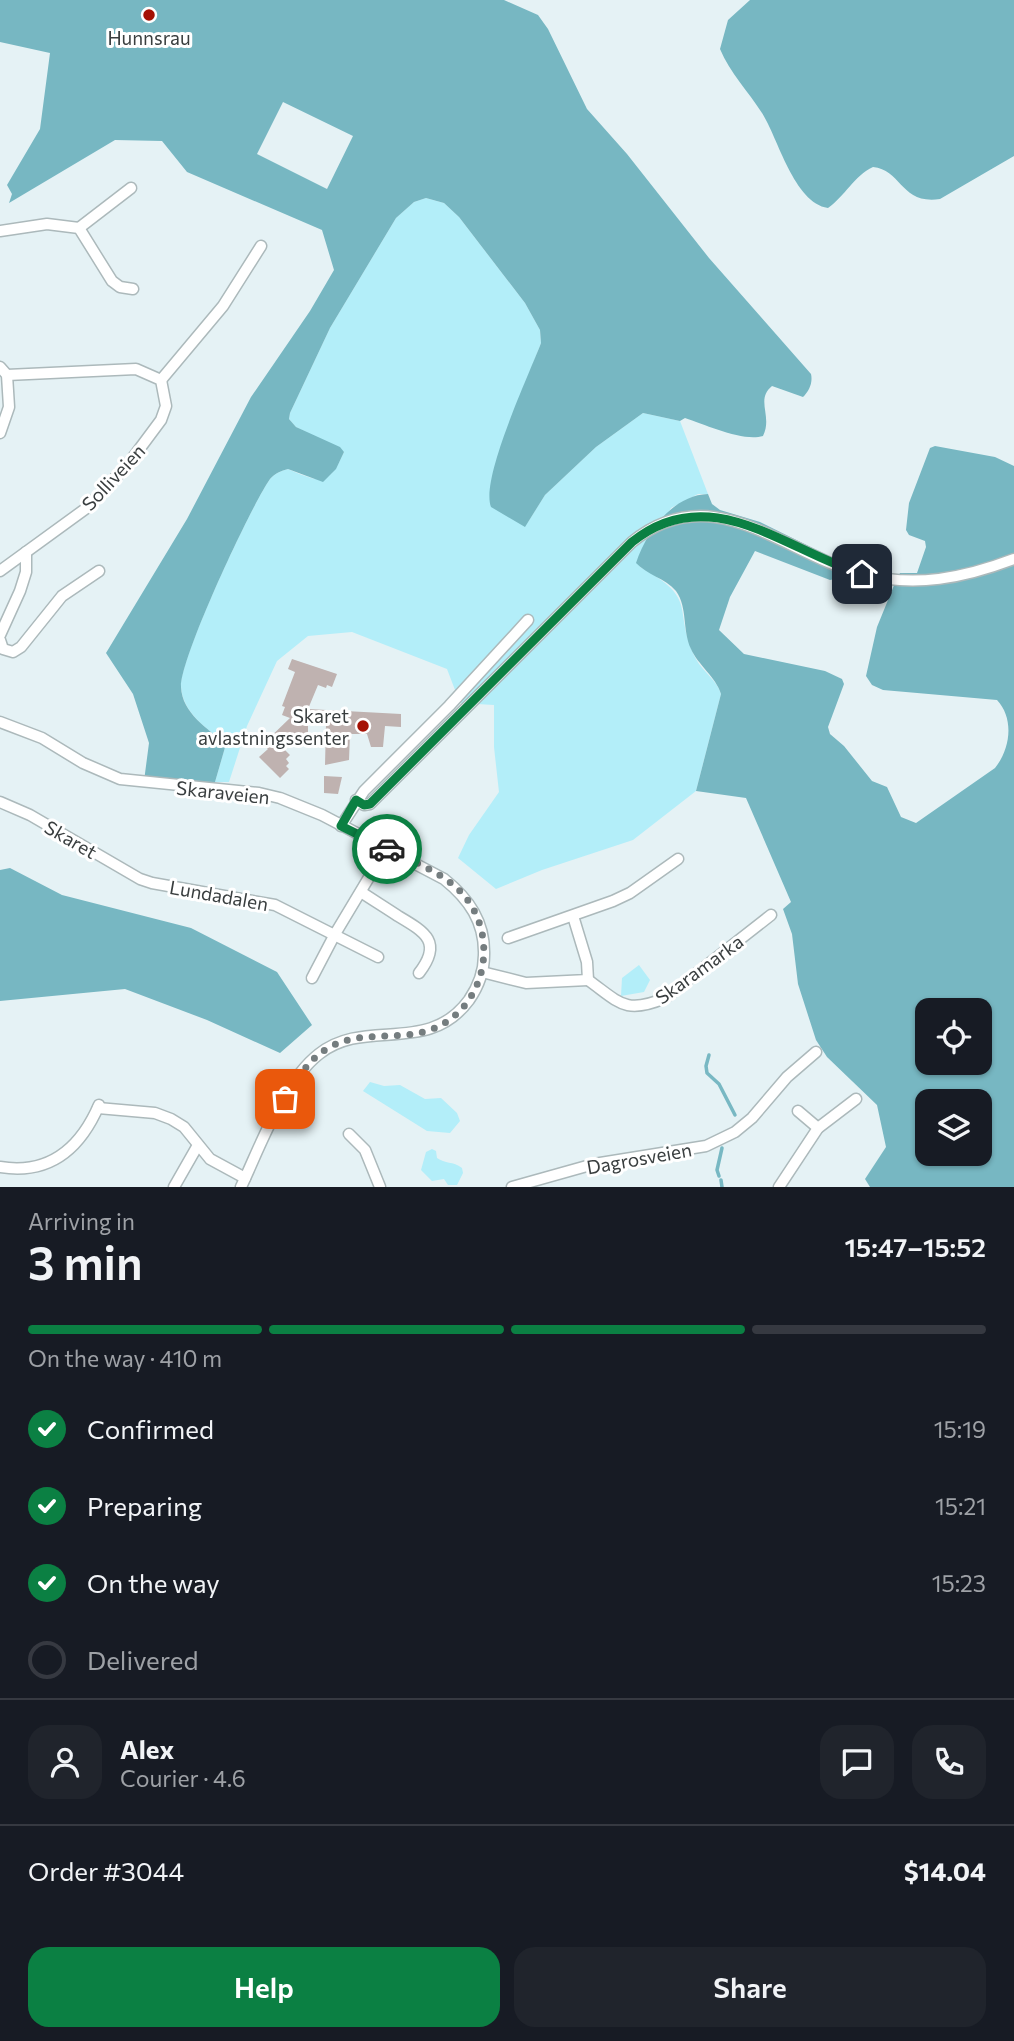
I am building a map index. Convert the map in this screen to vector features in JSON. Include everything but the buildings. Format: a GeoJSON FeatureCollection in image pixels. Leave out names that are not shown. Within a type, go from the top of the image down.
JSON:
{"type":"FeatureCollection","features":[{"type":"Feature","properties":{"kind":"street"},"geometry":{"type":"LineString","coordinates":[[0,230],[47,223],[79,228],[131,188]]}},
{"type":"Feature","properties":{"kind":"street"},"geometry":{"type":"LineString","coordinates":[[79,228],[112,281],[120,287],[133,289]]}},
{"type":"Feature","properties":{"kind":"street"},"geometry":{"type":"LineString","coordinates":[[0,433],[9,407],[4,371],[136,369],[161,380],[223,306],[261,246]]}},
{"type":"Feature","properties":{"kind":"street","name":"Solliveien"},"geometry":{"type":"LineString","coordinates":[[0,571],[88,507],[129,463],[166,406],[161,380]]}},
{"type":"Feature","properties":{"kind":"street"},"geometry":{"type":"LineString","coordinates":[[356,800],[364,805],[370,804],[632,542],[664,522],[701,516],[732,520],[763,530],[844,568],[895,580],[947,579],[1014,559]]}},
{"type":"Feature","properties":{"kind":"street"},"geometry":{"type":"LineString","coordinates":[[26,552],[26,572],[0,638],[3,649],[13,652],[62,596],[99,571]]}},
{"type":"Feature","properties":{"kind":"street"},"geometry":{"type":"LineString","coordinates":[[341,826],[356,800],[528,620]]}},
{"type":"Feature","properties":{"kind":"street","name":"Skaraveien"},"geometry":{"type":"LineString","coordinates":[[0,722],[42,738],[83,763],[120,779],[260,793],[300,805],[444,879],[460,891],[473,908],[484,938],[482,972],[472,996],[444,1024],[414,1034],[349,1040],[317,1055],[296,1079],[243,1183]]}},
{"type":"Feature","properties":{"kind":"street","name":"Skaret"},"geometry":{"type":"LineString","coordinates":[[0,803],[30,816],[140,878]]}},
{"type":"Feature","properties":{"kind":"street"},"geometry":{"type":"LineString","coordinates":[[312,978],[386,849]]}},
{"type":"Feature","properties":{"kind":"street"},"geometry":{"type":"LineString","coordinates":[[508,937],[573,916],[630,893],[678,859]]}},
{"type":"Feature","properties":{"kind":"street","name":"Lundadalen"},"geometry":{"type":"LineString","coordinates":[[140,878],[152,883],[275,905],[378,957]]}},
{"type":"Feature","properties":{"kind":"street"},"geometry":{"type":"LineString","coordinates":[[361,892],[421,929],[430,941],[430,952],[419,973]]}},
{"type":"Feature","properties":{"kind":"street","name":"Skaramarka"},"geometry":{"type":"LineString","coordinates":[[588,980],[618,1003],[631,1008],[649,1005],[665,998],[771,915]]}},
{"type":"Feature","properties":{"kind":"street"},"geometry":{"type":"LineString","coordinates":[[482,972],[526,983],[588,980],[587,962],[573,916]]}},
{"type":"Feature","properties":{"kind":"street","name":"Dagrosveien"},"geometry":{"type":"LineString","coordinates":[[512,1187],[594,1164],[706,1146],[735,1132],[752,1118],[787,1077],[816,1052]]}},
{"type":"Feature","properties":{"kind":"street"},"geometry":{"type":"LineString","coordinates":[[779,1187],[818,1128],[856,1098]]}},
{"type":"Feature","properties":{"kind":"street"},"geometry":{"type":"LineString","coordinates":[[0,1167],[16,1170],[51,1163],[66,1153],[99,1106],[155,1113],[171,1119],[184,1127],[210,1159],[243,1183]]}},
{"type":"Feature","properties":{"kind":"street"},"geometry":{"type":"LineString","coordinates":[[798,1111],[818,1128]]}},
{"type":"Feature","properties":{"kind":"street"},"geometry":{"type":"LineString","coordinates":[[349,1134],[365,1150],[380,1187]]}},
{"type":"Feature","properties":{"kind":"street"},"geometry":{"type":"LineString","coordinates":[[174,1187],[198,1145]]}},
{"type":"Feature","properties":{"kind":"shaded area"},"geometry":{"type":"Polygon","coordinates":[[[0,0],[504,0],[538,15],[548,29],[587,109],[627,154],[709,258],[811,374],[810,387],[803,397],[772,386],[767,391],[764,403],[766,429],[763,436],[745,437],[685,418],[680,421],[643,413],[596,447],[545,495],[525,527],[491,507],[489,493],[499,451],[541,343],[540,330],[525,303],[459,217],[444,203],[426,198],[414,202],[396,218],[330,328],[290,413],[289,419],[296,427],[340,447],[344,452],[336,469],[323,482],[288,469],[278,472],[270,479],[233,549],[192,646],[184,671],[182,696],[197,720],[226,744],[215,782],[144,781],[149,743],[133,694],[106,653],[187,519],[251,397],[310,311],[334,270],[322,230],[187,172],[162,141],[115,140],[9,203],[12,194],[7,185],[40,129],[50,53],[0,42],[0,0]],[[283,102],[257,154],[327,189],[353,136],[283,102]]]}},
{"type":"Feature","properties":{"kind":"shaded area"},"geometry":{"type":"Polygon","coordinates":[[[750,0],[1014,0],[1014,156],[940,199],[917,197],[883,169],[873,167],[860,176],[828,208],[816,204],[796,182],[762,113],[720,49],[728,20],[750,0]]]}},
{"type":"Feature","properties":{"kind":"shaded area"},"geometry":{"type":"Polygon","coordinates":[[[426,198],[444,203],[459,217],[525,303],[540,330],[541,343],[519,400],[528,522],[545,495],[596,447],[643,413],[680,421],[708,494],[698,494],[671,508],[640,567],[659,578],[678,597],[696,659],[721,694],[696,791],[633,840],[542,870],[496,889],[458,858],[469,835],[499,792],[494,747],[494,705],[460,703],[447,669],[352,632],[308,636],[277,661],[247,726],[229,782],[215,782],[226,744],[191,712],[182,696],[184,670],[204,615],[233,549],[270,479],[278,472],[288,469],[322,479],[333,471],[344,452],[296,427],[289,419],[290,413],[330,328],[396,218],[414,202],[426,198]]]}},
{"type":"Feature","properties":{"kind":"shaded area"},"geometry":{"type":"Polygon","coordinates":[[[935,446],[995,457],[1014,466],[1014,1187],[870,1187],[865,1179],[886,1147],[877,1105],[827,1057],[816,1040],[798,984],[792,934],[783,909],[791,902],[746,798],[696,791],[721,694],[691,649],[682,605],[676,591],[636,563],[654,528],[672,508],[695,496],[708,494],[712,504],[720,510],[760,522],[841,562],[843,568],[840,578],[830,580],[755,551],[730,597],[719,630],[744,654],[825,671],[842,679],[844,684],[828,727],[830,734],[844,746],[872,781],[887,787],[901,817],[916,823],[995,768],[1007,742],[1008,724],[997,700],[883,690],[872,685],[866,676],[877,627],[897,578],[900,573],[917,573],[926,547],[925,541],[909,535],[906,530],[909,503],[930,448],[935,446]]]}},
{"type":"Feature","properties":{"kind":"shaded area"},"geometry":{"type":"Polygon","coordinates":[[[10,868],[62,895],[191,928],[277,972],[312,1025],[280,1053],[207,1020],[125,989],[0,1001],[0,870],[10,868]]]}},
{"type":"Feature","properties":{"kind":"shaded area"},"geometry":{"type":"Polygon","coordinates":[[[639,965],[650,980],[644,992],[621,996],[622,978],[639,965]]]}},
{"type":"Feature","properties":{"kind":"shaded area"},"geometry":{"type":"Polygon","coordinates":[[[370,1082],[384,1086],[400,1085],[425,1099],[441,1098],[457,1113],[460,1121],[450,1133],[427,1131],[363,1091],[370,1082]]]}},
{"type":"Feature","properties":{"kind":"shaded area"},"geometry":{"type":"Polygon","coordinates":[[[432,1149],[436,1151],[437,1158],[462,1168],[463,1173],[457,1185],[448,1185],[444,1179],[432,1181],[421,1170],[426,1152],[432,1149]]]}},
{"type":"Feature","properties":{"kind":"waterway"},"geometry":{"type":"LineString","coordinates":[[709,1055],[707,1073],[719,1084],[735,1115]]}},
{"type":"Feature","properties":{"kind":"waterway"},"geometry":{"type":"LineString","coordinates":[[719,1176],[717,1170],[722,1148]]}},
{"type":"Feature","properties":{"kind":"waterway"},"geometry":{"type":"LineString","coordinates":[[721,1180],[722,1187]]}},
{"type":"Feature","properties":{"kind":"way so far"},"geometry":{"type":"LineString","coordinates":[[285,1099],[296,1079],[317,1055],[329,1047],[358,1037],[414,1034],[444,1024],[464,1007],[477,985],[484,962],[484,938],[473,908],[460,891],[444,879],[387,849]]}},
{"type":"Feature","properties":{"kind":"place","name":"Hunnsrau"},"geometry":{"type":"Point","coordinates":[149,15]}},
{"type":"Feature","properties":{"kind":"place","name":"Skaret avlastningssenter"},"geometry":{"type":"Point","coordinates":[363,726]}},
{"type":"Feature","properties":{"kind":"route"},"geometry":{"type":"LineString","coordinates":[[387,849],[341,826],[356,800],[364,805],[370,804],[632,542],[649,530],[672,519],[687,517],[732,520],[763,530],[862,574]]}}]}
